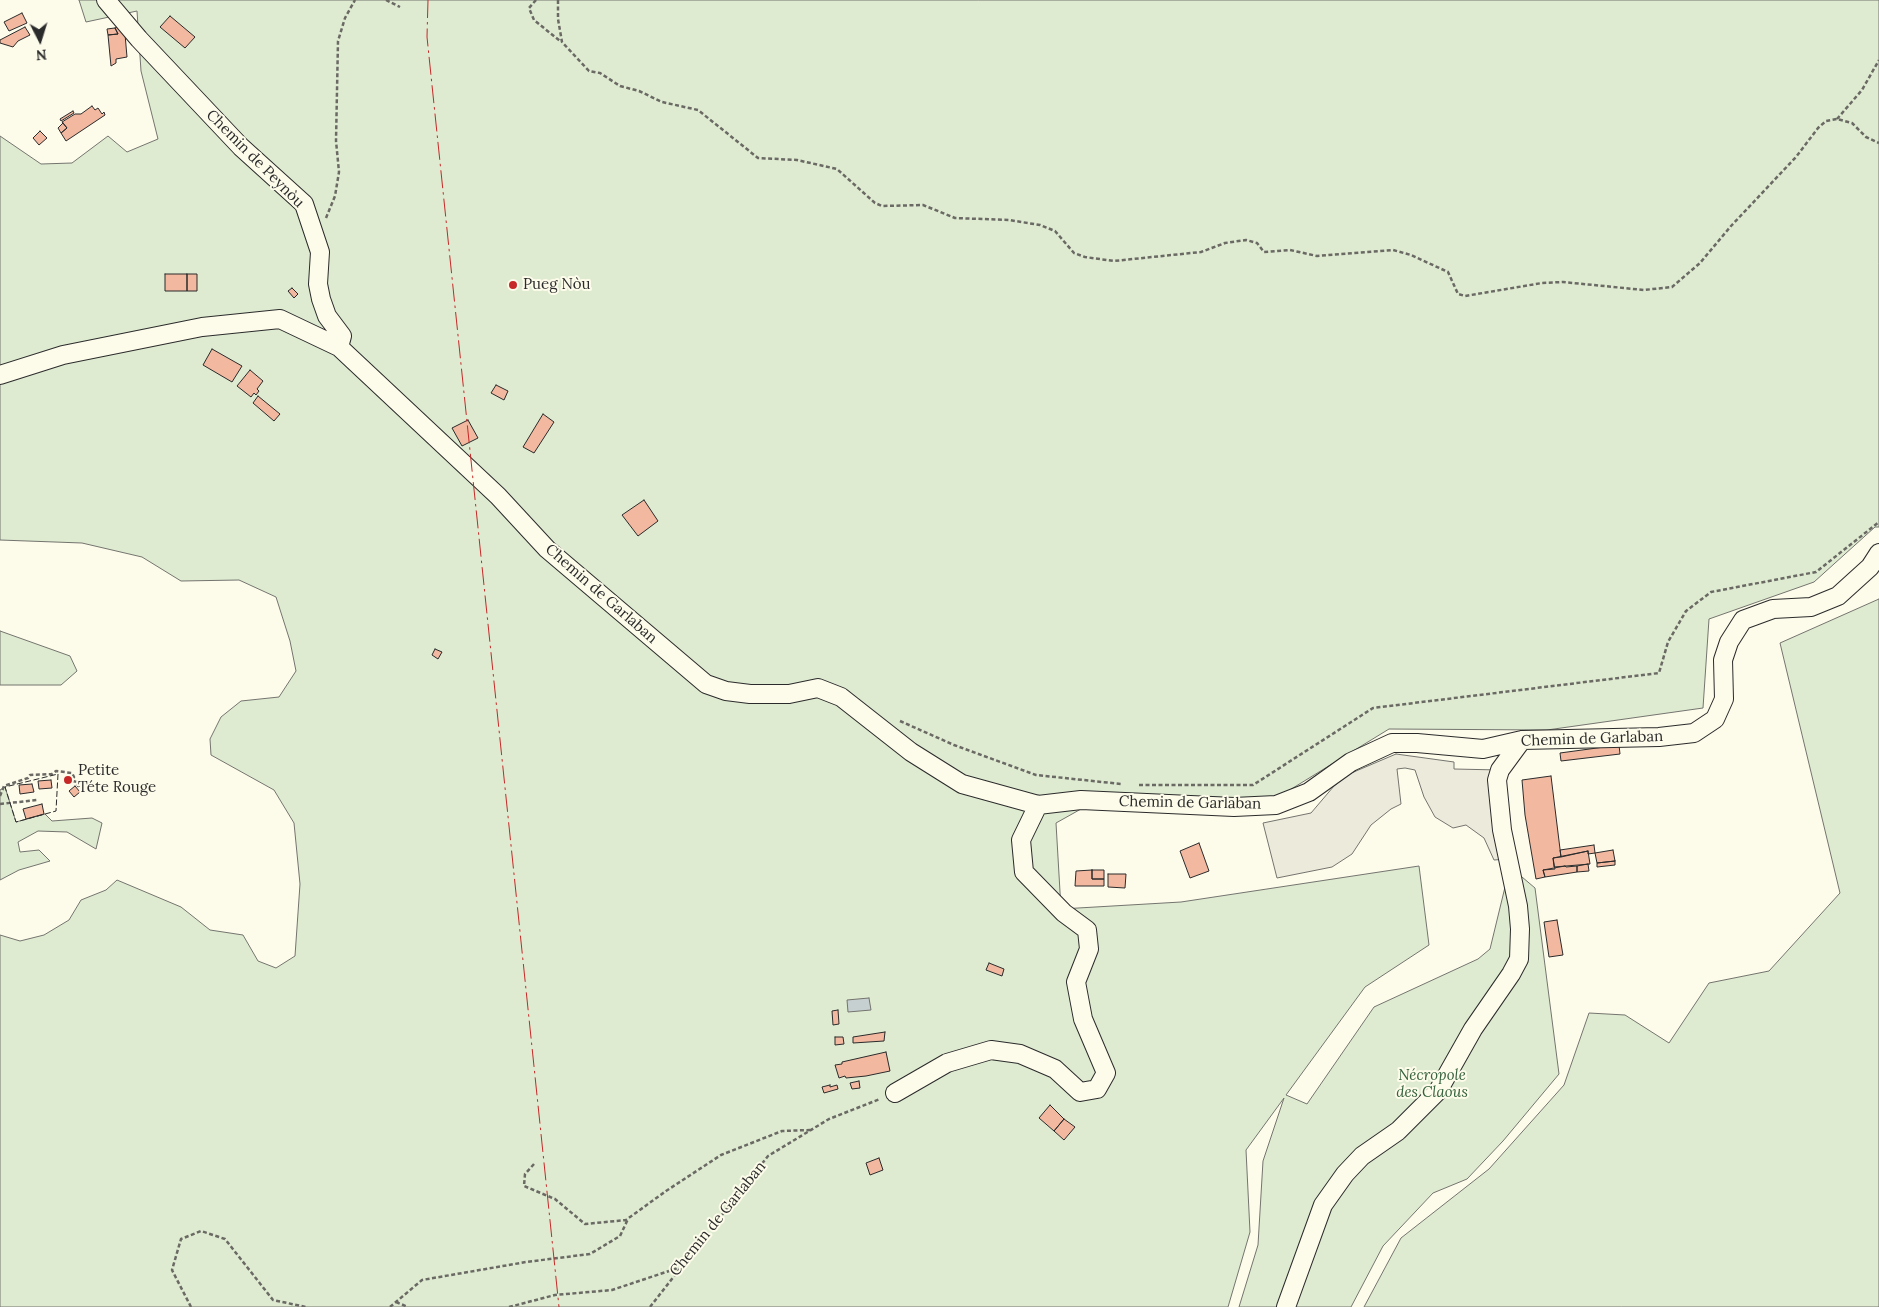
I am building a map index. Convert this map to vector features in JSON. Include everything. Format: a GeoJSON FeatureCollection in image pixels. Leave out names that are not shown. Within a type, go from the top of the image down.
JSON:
{"type":"FeatureCollection","features":[{"type":"Feature","properties":{"kind":"street","name":"Chemin de Peynòu"},"geometry":{"type":"LineString","coordinates":[[106,0],[240,147],[304,204],[320,252],[318,284],[327,316],[342,336],[339,347]]}},
{"type":"Feature","properties":{"kind":"street","name":"Chemin de Garlaban"},"geometry":{"type":"LineString","coordinates":[[0,375],[63,355],[202,327],[280,319],[339,347],[498,496],[547,549],[706,684],[726,691],[750,694],[788,694],[818,688],[841,698],[911,752],[962,784],[1038,805],[1081,800],[1234,807],[1276,805],[1309,792],[1351,762],[1392,743],[1417,743],[1483,750],[1522,740],[1659,737],[1694,733],[1715,719],[1724,699],[1723,660],[1728,642],[1743,620],[1773,609],[1812,607],[1838,596],[1870,568],[1879,553]]}},
{"type":"Feature","properties":{"kind":"street"},"geometry":{"type":"LineString","coordinates":[[1286,1307],[1323,1205],[1345,1174],[1362,1156],[1398,1131],[1438,1091],[1473,1029],[1511,974],[1519,959],[1518,906],[1502,830],[1497,780],[1500,770],[1522,740]]}},
{"type":"Feature","properties":{"kind":"street"},"geometry":{"type":"LineString","coordinates":[[895,1094],[947,1063],[991,1050],[1020,1054],[1055,1069],[1080,1092],[1097,1089],[1106,1073],[1083,1019],[1076,982],[1089,949],[1087,930],[1064,913],[1024,872],[1021,840],[1038,805]]}},
{"type":"Feature","properties":{"kind":"path"},"geometry":{"type":"LineString","coordinates":[[315,236],[323,224],[335,196],[339,172],[336,141],[338,41],[345,18],[355,0]]}},
{"type":"Feature","properties":{"kind":"path"},"geometry":{"type":"LineString","coordinates":[[386,0],[400,7]]}},
{"type":"Feature","properties":{"kind":"path"},"geometry":{"type":"LineString","coordinates":[[536,0],[528,8],[534,20],[562,42],[589,71],[600,73],[620,86],[639,91],[662,102],[698,110],[758,158],[797,160],[837,169],[882,206],[922,205],[955,218],[1009,220],[1040,225],[1055,232],[1074,253],[1085,257],[1114,260],[1201,252],[1225,243],[1246,240],[1257,243],[1264,252],[1290,250],[1317,256],[1393,250],[1411,255],[1448,272],[1458,294],[1465,296],[1542,283],[1563,282],[1644,290],[1672,287],[1700,263],[1826,121],[1837,119],[1852,123],[1866,137],[1879,143]]}},
{"type":"Feature","properties":{"kind":"path"},"geometry":{"type":"LineString","coordinates":[[558,0],[558,19],[562,42]]}},
{"type":"Feature","properties":{"kind":"path"},"geometry":{"type":"LineString","coordinates":[[1837,119],[1862,90],[1879,60]]}},
{"type":"Feature","properties":{"kind":"path"},"geometry":{"type":"LineString","coordinates":[[1138,785],[1253,785],[1372,708],[1659,673],[1668,642],[1686,611],[1711,592],[1816,572],[1879,522]]}},
{"type":"Feature","properties":{"kind":"path"},"geometry":{"type":"LineString","coordinates":[[893,718],[954,745],[1036,775],[1129,785]]}},
{"type":"Feature","properties":{"kind":"path"},"geometry":{"type":"LineString","coordinates":[[0,796],[4,786],[28,778],[30,775],[52,774],[56,771],[72,773],[74,781],[77,782],[78,786],[84,784]]}},
{"type":"Feature","properties":{"kind":"path"},"geometry":{"type":"LineString","coordinates":[[0,804],[37,800]]}},
{"type":"Feature","properties":{"kind":"path","name":"Chemin de Garlaban"},"geometry":{"type":"LineString","coordinates":[[650,1307],[768,1156],[829,1119],[895,1094]]}},
{"type":"Feature","properties":{"kind":"path"},"geometry":{"type":"LineString","coordinates":[[534,1164],[525,1174],[524,1186],[555,1199],[585,1224],[626,1220],[666,1191],[721,1156],[782,1131],[810,1130]]}},
{"type":"Feature","properties":{"kind":"path"},"geometry":{"type":"LineString","coordinates":[[390,1307],[422,1280],[526,1262],[590,1254],[620,1236],[629,1218]]}},
{"type":"Feature","properties":{"kind":"path"},"geometry":{"type":"LineString","coordinates":[[191,1307],[172,1270],[181,1239],[201,1231],[225,1239],[273,1300],[306,1307]]}},
{"type":"Feature","properties":{"kind":"path"},"geometry":{"type":"LineString","coordinates":[[509,1307],[555,1295],[612,1290],[679,1268]]}},
{"type":"Feature","properties":{"kind":"path"},"geometry":{"type":"LineString","coordinates":[[396,1302],[408,1307]]}},
{"type":"Feature","properties":{"kind":"green space","name":"Nécropole des Claous"},"geometry":{"type":"Polygon","coordinates":[[[79,0],[1879,0],[1879,527],[1875,527],[1814,582],[1709,619],[1703,708],[1547,730],[1389,729],[1275,799],[1106,795],[1056,823],[1061,909],[1181,902],[1419,866],[1429,945],[1365,987],[1286,1095],[1307,1104],[1374,1007],[1478,959],[1490,949],[1506,883],[1522,877],[1535,888],[1559,1074],[1503,1141],[1467,1179],[1433,1193],[1383,1246],[1351,1307],[1239,1307],[1258,1245],[1263,1161],[1284,1098],[1246,1150],[1250,1232],[1228,1307],[0,1307],[0,935],[20,941],[44,935],[69,920],[81,900],[106,890],[117,880],[181,907],[210,930],[243,935],[258,961],[276,968],[295,956],[300,884],[294,823],[274,790],[211,755],[210,739],[221,717],[241,701],[279,697],[296,671],[290,641],[276,597],[239,580],[181,581],[142,557],[82,543],[0,540],[0,136],[41,164],[72,163],[108,136],[127,152],[158,139],[141,71],[137,11],[86,22],[79,0]]]}},
{"type":"Feature","properties":{"kind":"green space"},"geometry":{"type":"Polygon","coordinates":[[[1879,599],[1879,1307],[1364,1307],[1401,1238],[1489,1169],[1564,1085],[1589,1013],[1625,1015],[1669,1043],[1709,983],[1769,971],[1840,893],[1780,643],[1879,599]]]}},
{"type":"Feature","properties":{"kind":"green space"},"geometry":{"type":"Polygon","coordinates":[[[0,631],[70,656],[77,671],[61,685],[0,685],[0,631]]]}},
{"type":"Feature","properties":{"kind":"green space"},"geometry":{"type":"Polygon","coordinates":[[[5,787],[16,822],[45,814],[52,821],[92,818],[102,823],[96,849],[67,832],[38,831],[18,842],[20,852],[39,850],[50,861],[19,870],[0,880],[0,790],[5,787]]]}},
{"type":"Feature","properties":{"kind":"shaded area"},"geometry":{"type":"Polygon","coordinates":[[[1396,754],[1454,762],[1454,769],[1500,770],[1507,859],[1494,860],[1484,838],[1466,825],[1453,828],[1435,817],[1424,797],[1415,770],[1405,768],[1397,769],[1401,804],[1391,809],[1371,825],[1352,854],[1332,867],[1277,878],[1263,823],[1311,813],[1334,786],[1349,774],[1396,754]]]}},
{"type":"Feature","properties":{"kind":"shaded area"},"geometry":{"type":"Polygon","coordinates":[[[869,998],[871,1010],[848,1012],[847,1000],[869,998]]]}},
{"type":"Feature","properties":{"kind":"building"},"geometry":{"type":"Polygon","coordinates":[[[22,13],[27,23],[9,31],[4,22],[22,13]]]}},
{"type":"Feature","properties":{"kind":"building"},"geometry":{"type":"Polygon","coordinates":[[[170,16],[195,37],[185,48],[160,27],[170,16]]]}},
{"type":"Feature","properties":{"kind":"building"},"geometry":{"type":"Polygon","coordinates":[[[119,26],[125,34],[127,57],[116,59],[116,63],[111,66],[108,35],[118,34],[115,28],[119,26]]]}},
{"type":"Feature","properties":{"kind":"building"},"geometry":{"type":"Polygon","coordinates":[[[25,27],[30,35],[18,41],[13,47],[0,43],[0,40],[25,27]]]}},
{"type":"Feature","properties":{"kind":"building"},"geometry":{"type":"Polygon","coordinates":[[[115,28],[118,34],[108,35],[107,29],[115,28]]]}},
{"type":"Feature","properties":{"kind":"building"},"geometry":{"type":"Polygon","coordinates":[[[92,106],[95,110],[98,108],[102,114],[104,112],[105,115],[66,141],[61,133],[67,128],[62,122],[75,114],[81,114],[92,106]]]}},
{"type":"Feature","properties":{"kind":"building"},"geometry":{"type":"Polygon","coordinates":[[[73,111],[74,113],[61,121],[60,119],[73,111]]]}},
{"type":"Feature","properties":{"kind":"building"},"geometry":{"type":"Polygon","coordinates":[[[63,123],[67,128],[61,133],[58,128],[63,123]]]}},
{"type":"Feature","properties":{"kind":"building"},"geometry":{"type":"Polygon","coordinates":[[[40,131],[47,138],[39,145],[33,138],[40,131]]]}},
{"type":"Feature","properties":{"kind":"building"},"geometry":{"type":"Polygon","coordinates":[[[165,274],[187,274],[187,291],[165,291],[165,274]]]}},
{"type":"Feature","properties":{"kind":"building"},"geometry":{"type":"Polygon","coordinates":[[[187,274],[197,274],[197,291],[187,291],[187,274]]]}},
{"type":"Feature","properties":{"kind":"building"},"geometry":{"type":"Polygon","coordinates":[[[292,288],[298,294],[294,298],[288,291],[292,288]]]}},
{"type":"Feature","properties":{"kind":"building"},"geometry":{"type":"Polygon","coordinates":[[[212,349],[242,366],[232,382],[203,365],[212,349]]]}},
{"type":"Feature","properties":{"kind":"building"},"geometry":{"type":"Polygon","coordinates":[[[250,370],[263,381],[257,389],[259,391],[256,395],[254,393],[251,397],[237,386],[250,370]]]}},
{"type":"Feature","properties":{"kind":"building"},"geometry":{"type":"Polygon","coordinates":[[[496,385],[508,391],[504,400],[491,393],[496,385]]]}},
{"type":"Feature","properties":{"kind":"building"},"geometry":{"type":"Polygon","coordinates":[[[258,396],[280,414],[274,421],[253,403],[258,396]]]}},
{"type":"Feature","properties":{"kind":"building"},"geometry":{"type":"Polygon","coordinates":[[[543,414],[554,422],[534,453],[523,447],[543,414]]]}},
{"type":"Feature","properties":{"kind":"building"},"geometry":{"type":"Polygon","coordinates":[[[468,420],[478,438],[462,446],[452,428],[468,420]]]}},
{"type":"Feature","properties":{"kind":"building"},"geometry":{"type":"Polygon","coordinates":[[[644,500],[658,521],[638,536],[622,515],[644,500]]]}},
{"type":"Feature","properties":{"kind":"building"},"geometry":{"type":"Polygon","coordinates":[[[435,649],[442,652],[438,659],[432,655],[435,649]]]}},
{"type":"Feature","properties":{"kind":"building"},"geometry":{"type":"Polygon","coordinates":[[[1619,745],[1620,754],[1561,761],[1560,753],[1619,745]]]}},
{"type":"Feature","properties":{"kind":"building"},"geometry":{"type":"Polygon","coordinates":[[[1551,776],[1561,857],[1553,858],[1555,869],[1543,870],[1545,877],[1536,879],[1525,815],[1522,780],[1551,776]]]}},
{"type":"Feature","properties":{"kind":"building"},"geometry":{"type":"Polygon","coordinates":[[[51,780],[52,788],[39,789],[38,781],[51,780]]]}},
{"type":"Feature","properties":{"kind":"building"},"geometry":{"type":"Polygon","coordinates":[[[32,784],[34,792],[20,794],[19,785],[32,784]]]}},
{"type":"Feature","properties":{"kind":"building"},"geometry":{"type":"Polygon","coordinates":[[[75,786],[80,792],[74,797],[69,791],[75,786]]]}},
{"type":"Feature","properties":{"kind":"building"},"geometry":{"type":"Polygon","coordinates":[[[42,804],[44,814],[26,819],[23,809],[42,804]]]}},
{"type":"Feature","properties":{"kind":"building"},"geometry":{"type":"Polygon","coordinates":[[[1199,843],[1209,871],[1190,878],[1180,851],[1199,843]]]}},
{"type":"Feature","properties":{"kind":"building"},"geometry":{"type":"Polygon","coordinates":[[[1594,845],[1595,853],[1588,854],[1588,851],[1561,857],[1560,850],[1594,845]]]}},
{"type":"Feature","properties":{"kind":"building"},"geometry":{"type":"Polygon","coordinates":[[[1613,850],[1615,861],[1597,863],[1595,853],[1613,850]]]}},
{"type":"Feature","properties":{"kind":"building"},"geometry":{"type":"Polygon","coordinates":[[[1588,851],[1590,864],[1554,867],[1553,858],[1588,851]]]}},
{"type":"Feature","properties":{"kind":"building"},"geometry":{"type":"Polygon","coordinates":[[[1615,861],[1615,865],[1597,867],[1597,863],[1615,861]]]}},
{"type":"Feature","properties":{"kind":"building"},"geometry":{"type":"Polygon","coordinates":[[[1588,864],[1589,871],[1577,872],[1577,866],[1588,864]]]}},
{"type":"Feature","properties":{"kind":"building"},"geometry":{"type":"Polygon","coordinates":[[[1577,866],[1577,872],[1545,877],[1543,870],[1577,866]]]}},
{"type":"Feature","properties":{"kind":"building"},"geometry":{"type":"Polygon","coordinates":[[[1092,870],[1104,870],[1104,879],[1092,879],[1092,870]]]}},
{"type":"Feature","properties":{"kind":"building"},"geometry":{"type":"Polygon","coordinates":[[[1092,870],[1092,879],[1104,879],[1104,886],[1075,886],[1076,871],[1092,870]]]}},
{"type":"Feature","properties":{"kind":"building"},"geometry":{"type":"Polygon","coordinates":[[[1108,874],[1126,874],[1125,888],[1108,887],[1108,874]]]}},
{"type":"Feature","properties":{"kind":"building"},"geometry":{"type":"Polygon","coordinates":[[[1557,920],[1563,955],[1549,957],[1544,922],[1557,920]]]}},
{"type":"Feature","properties":{"kind":"building"},"geometry":{"type":"Polygon","coordinates":[[[989,963],[1004,969],[1002,976],[986,970],[989,963]]]}},
{"type":"Feature","properties":{"kind":"building"},"geometry":{"type":"Polygon","coordinates":[[[838,1010],[839,1024],[833,1025],[832,1011],[838,1010]]]}},
{"type":"Feature","properties":{"kind":"building"},"geometry":{"type":"Polygon","coordinates":[[[885,1032],[884,1041],[853,1043],[853,1037],[885,1032]]]}},
{"type":"Feature","properties":{"kind":"building"},"geometry":{"type":"Polygon","coordinates":[[[835,1037],[843,1037],[844,1044],[835,1045],[835,1037]]]}},
{"type":"Feature","properties":{"kind":"building"},"geometry":{"type":"Polygon","coordinates":[[[886,1052],[890,1071],[866,1076],[846,1078],[845,1076],[839,1078],[835,1065],[886,1052]]]}},
{"type":"Feature","properties":{"kind":"building"},"geometry":{"type":"Polygon","coordinates":[[[859,1081],[860,1088],[852,1089],[850,1083],[859,1081]]]}},
{"type":"Feature","properties":{"kind":"building"},"geometry":{"type":"Polygon","coordinates":[[[830,1085],[830,1087],[837,1085],[838,1089],[824,1093],[822,1087],[830,1085]]]}},
{"type":"Feature","properties":{"kind":"building"},"geometry":{"type":"Polygon","coordinates":[[[1050,1105],[1064,1119],[1054,1131],[1039,1118],[1050,1105]]]}},
{"type":"Feature","properties":{"kind":"building"},"geometry":{"type":"Polygon","coordinates":[[[1064,1119],[1075,1127],[1064,1140],[1054,1131],[1064,1119]]]}},
{"type":"Feature","properties":{"kind":"building"},"geometry":{"type":"Polygon","coordinates":[[[879,1158],[883,1170],[870,1175],[866,1163],[879,1158]]]}},
{"type":"Feature","properties":{"kind":"fence"},"geometry":{"type":"LineString","coordinates":[[58,774],[56,811],[16,822],[5,787],[58,774]]}},
{"type":"Feature","properties":{"kind":"power"},"geometry":{"type":"LineString","coordinates":[[428,0],[427,37],[559,1307]]}},
{"type":"Feature","properties":{"kind":"place","name":"Pueg Nòu"},"geometry":{"type":"Point","coordinates":[513,285]}},
{"type":"Feature","properties":{"kind":"place","name":"Petite Téte Rouge"},"geometry":{"type":"Point","coordinates":[68,780]}}]}
